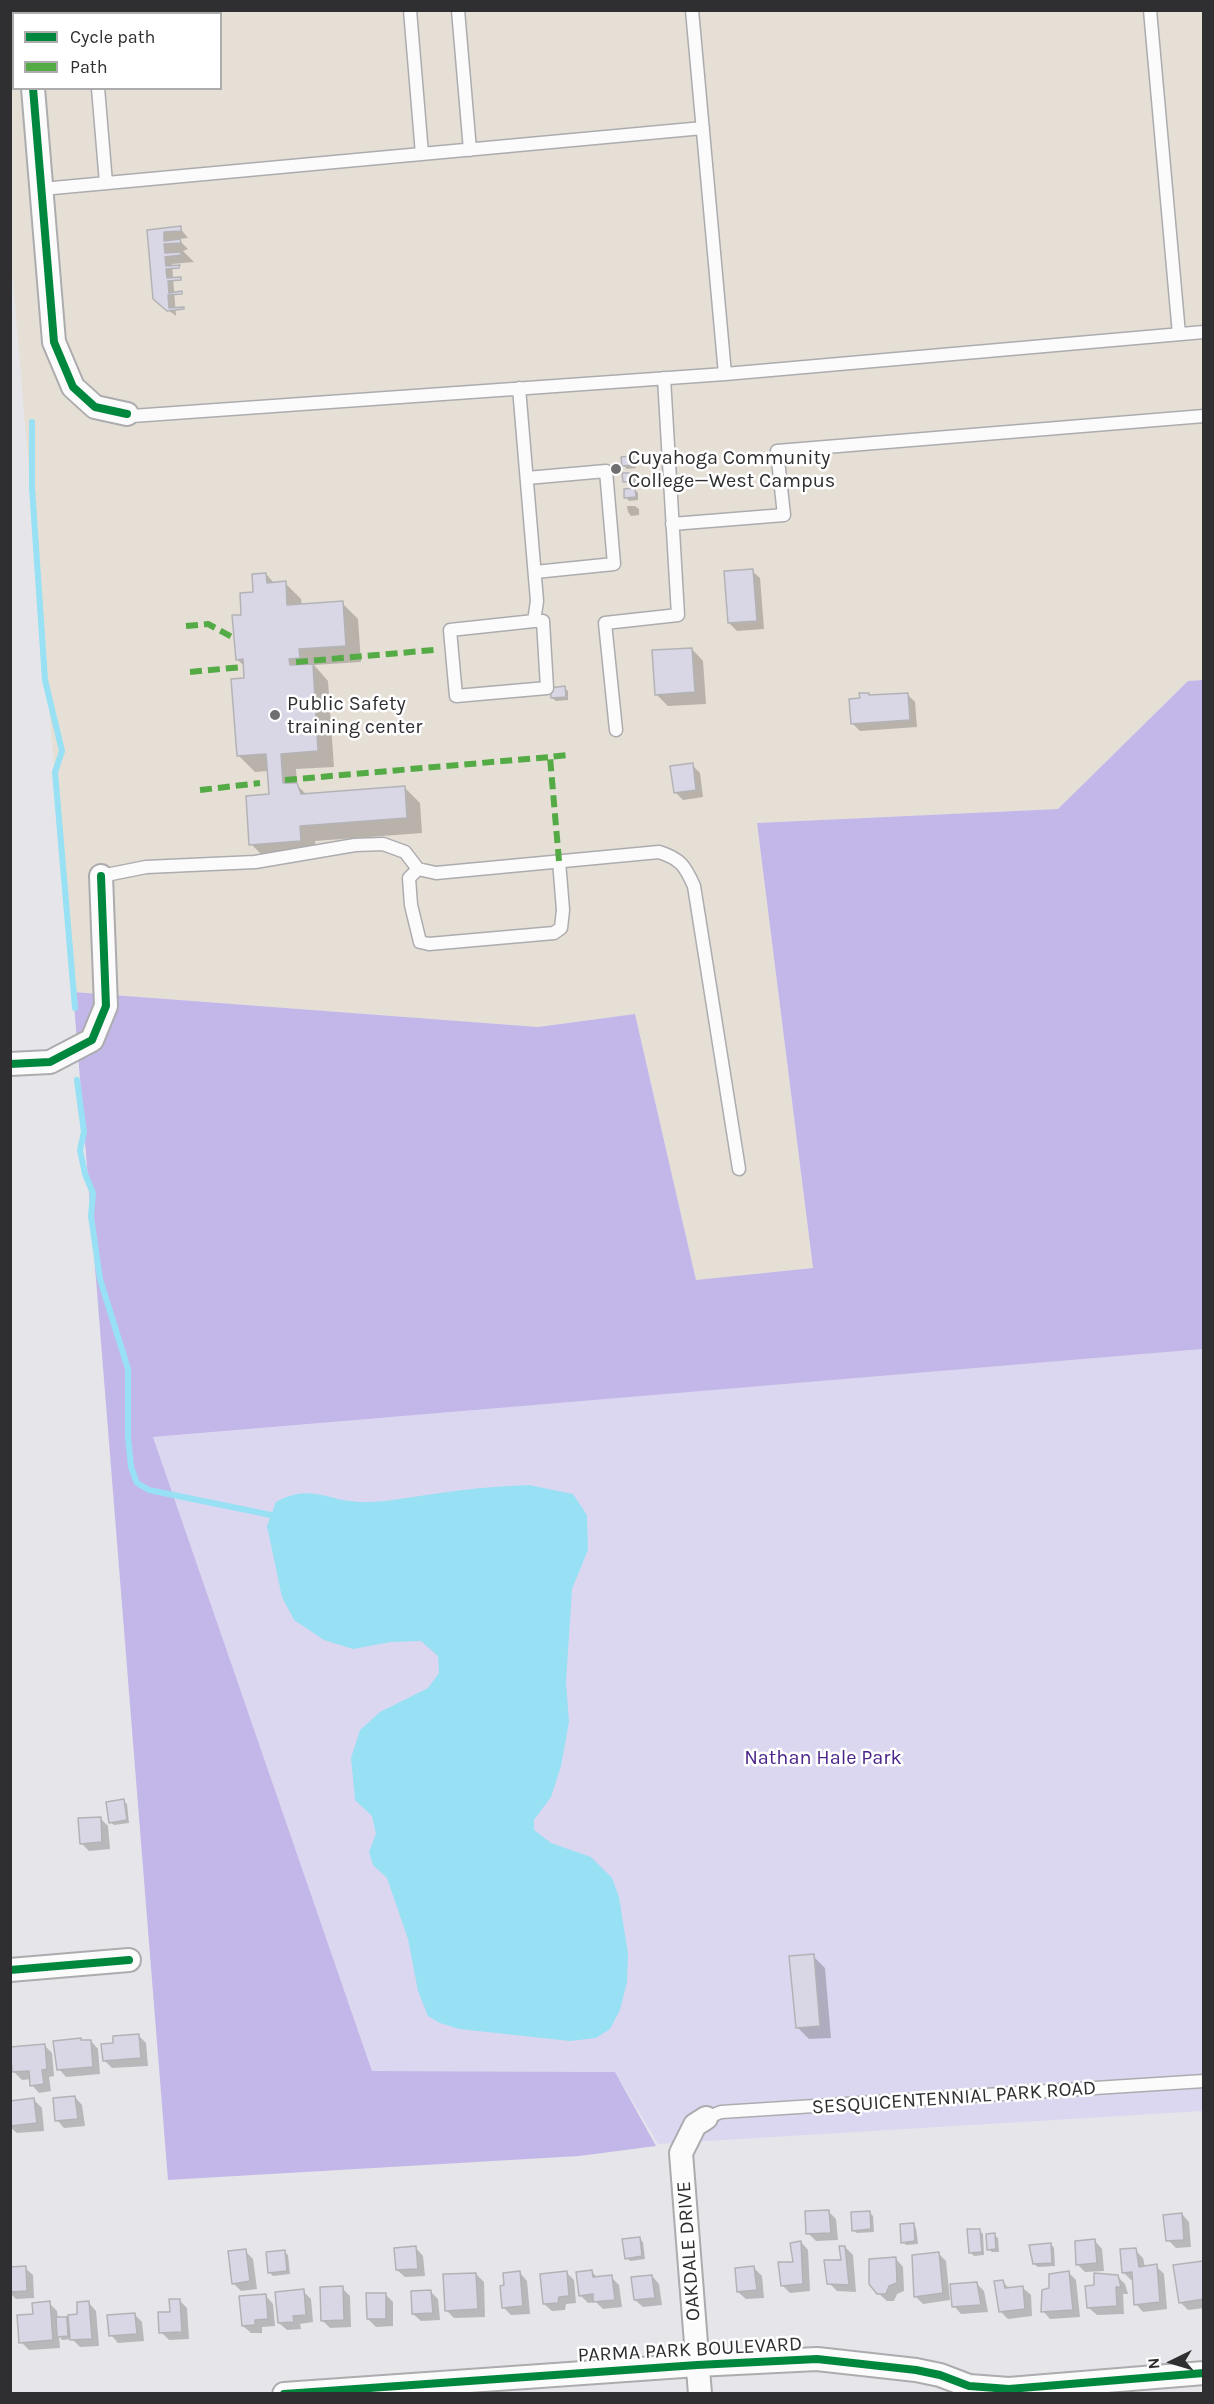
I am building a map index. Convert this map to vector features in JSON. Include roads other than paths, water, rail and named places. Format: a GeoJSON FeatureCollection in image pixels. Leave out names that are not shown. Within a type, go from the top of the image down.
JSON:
{"type":"FeatureCollection","features":[{"type":"Feature","properties":{"kind":"street"},"geometry":{"type":"LineString","coordinates":[[33,90],[54,342],[73,387],[94,407],[128,414]]}},
{"type":"Feature","properties":{"kind":"street"},"geometry":{"type":"LineString","coordinates":[[10,1064],[50,1062],[92,1040],[106,1006],[101,876]]}},
{"type":"Feature","properties":{"kind":"street"},"geometry":{"type":"LineString","coordinates":[[10,1970],[129,1960]]}},
{"type":"Feature","properties":{"kind":"street","name":"OAKDALE DRIVE"},"geometry":{"type":"LineString","coordinates":[[700,2394],[681,2153],[694,2126],[706,2118]]}},
{"type":"Feature","properties":{"kind":"street","name":"PARMA PARK BOULEVARD"},"geometry":{"type":"LineString","coordinates":[[284,2394],[697,2365],[817,2359],[916,2370],[940,2375],[969,2386],[1009,2388],[1203,2373]]}},
{"type":"Feature","properties":{"kind":"lane"},"geometry":{"type":"LineString","coordinates":[[410,10],[422,154]]}},
{"type":"Feature","properties":{"kind":"lane"},"geometry":{"type":"LineString","coordinates":[[458,10],[470,150]]}},
{"type":"Feature","properties":{"kind":"lane"},"geometry":{"type":"LineString","coordinates":[[692,10],[725,374]]}},
{"type":"Feature","properties":{"kind":"lane"},"geometry":{"type":"LineString","coordinates":[[1150,10],[1179,334]]}},
{"type":"Feature","properties":{"kind":"lane"},"geometry":{"type":"LineString","coordinates":[[98,90],[106,183]]}},
{"type":"Feature","properties":{"kind":"lane"},"geometry":{"type":"LineString","coordinates":[[42,189],[703,128]]}},
{"type":"Feature","properties":{"kind":"lane"},"geometry":{"type":"LineString","coordinates":[[128,414],[140,416],[725,374],[1203,332]]}},
{"type":"Feature","properties":{"kind":"lane"},"geometry":{"type":"LineString","coordinates":[[616,730],[605,622],[678,615],[664,378]]}},
{"type":"Feature","properties":{"kind":"lane"},"geometry":{"type":"LineString","coordinates":[[519,388],[537,601],[534,621]]}},
{"type":"Feature","properties":{"kind":"lane"},"geometry":{"type":"LineString","coordinates":[[672,524],[784,515],[777,451],[1203,416]]}},
{"type":"Feature","properties":{"kind":"lane"},"geometry":{"type":"LineString","coordinates":[[527,478],[606,471],[614,564],[535,572]]}},
{"type":"Feature","properties":{"kind":"lane"},"geometry":{"type":"LineString","coordinates":[[534,621],[543,621],[547,688],[456,696],[450,630],[534,621]]}},
{"type":"Feature","properties":{"kind":"lane"},"geometry":{"type":"LineString","coordinates":[[101,876],[146,867],[255,862],[355,845],[383,844],[405,852],[418,869],[436,873],[659,852],[673,857],[686,868],[694,886],[739,1169]]}},
{"type":"Feature","properties":{"kind":"lane"},"geometry":{"type":"LineString","coordinates":[[418,869],[409,878],[414,928],[420,942],[429,944],[554,933],[561,928],[562,919],[559,861]]}},
{"type":"Feature","properties":{"kind":"lane","name":"SESQUICENTENNIAL PARK ROAD"},"geometry":{"type":"LineString","coordinates":[[706,2118],[721,2112],[1203,2081]]}},
{"type":"Feature","properties":{"kind":"water"},"geometry":{"type":"Polygon","coordinates":[[[529,1485],[573,1494],[587,1515],[588,1550],[572,1589],[566,1682],[569,1722],[561,1766],[551,1797],[534,1820],[534,1830],[551,1843],[591,1857],[612,1878],[619,1897],[628,1954],[627,1982],[620,2010],[610,2029],[596,2038],[570,2041],[459,2029],[440,2023],[428,2016],[418,1991],[408,1939],[387,1878],[373,1865],[369,1852],[376,1834],[372,1816],[355,1800],[351,1758],[360,1730],[380,1712],[428,1688],[439,1673],[438,1656],[421,1641],[391,1642],[353,1649],[324,1640],[294,1620],[282,1597],[267,1526],[276,1502],[299,1494],[318,1494],[348,1501],[369,1502],[469,1489],[529,1485]]]}},
{"type":"Feature","properties":{"kind":"waterway"},"geometry":{"type":"LineString","coordinates":[[32,422],[32,488],[45,680],[62,751],[55,772],[75,1008]]}},
{"type":"Feature","properties":{"kind":"waterway"},"geometry":{"type":"LineString","coordinates":[[77,1080],[84,1132],[80,1150],[85,1174],[93,1193],[91,1216],[100,1279],[128,1369],[128,1437],[131,1467],[137,1483],[149,1490],[271,1515]]}},
{"type":"Feature","properties":{"kind":"place","name":"Cuyahoga Community College—West Campus"},"geometry":{"type":"Point","coordinates":[616,469]}},
{"type":"Feature","properties":{"kind":"place","name":"Public Safety training center"},"geometry":{"type":"Point","coordinates":[275,715]}},
{"type":"Feature","properties":{"kind":"park label","name":"Nathan Hale Park"},"geometry":{"type":"Point","coordinates":[823,1758]}}]}
